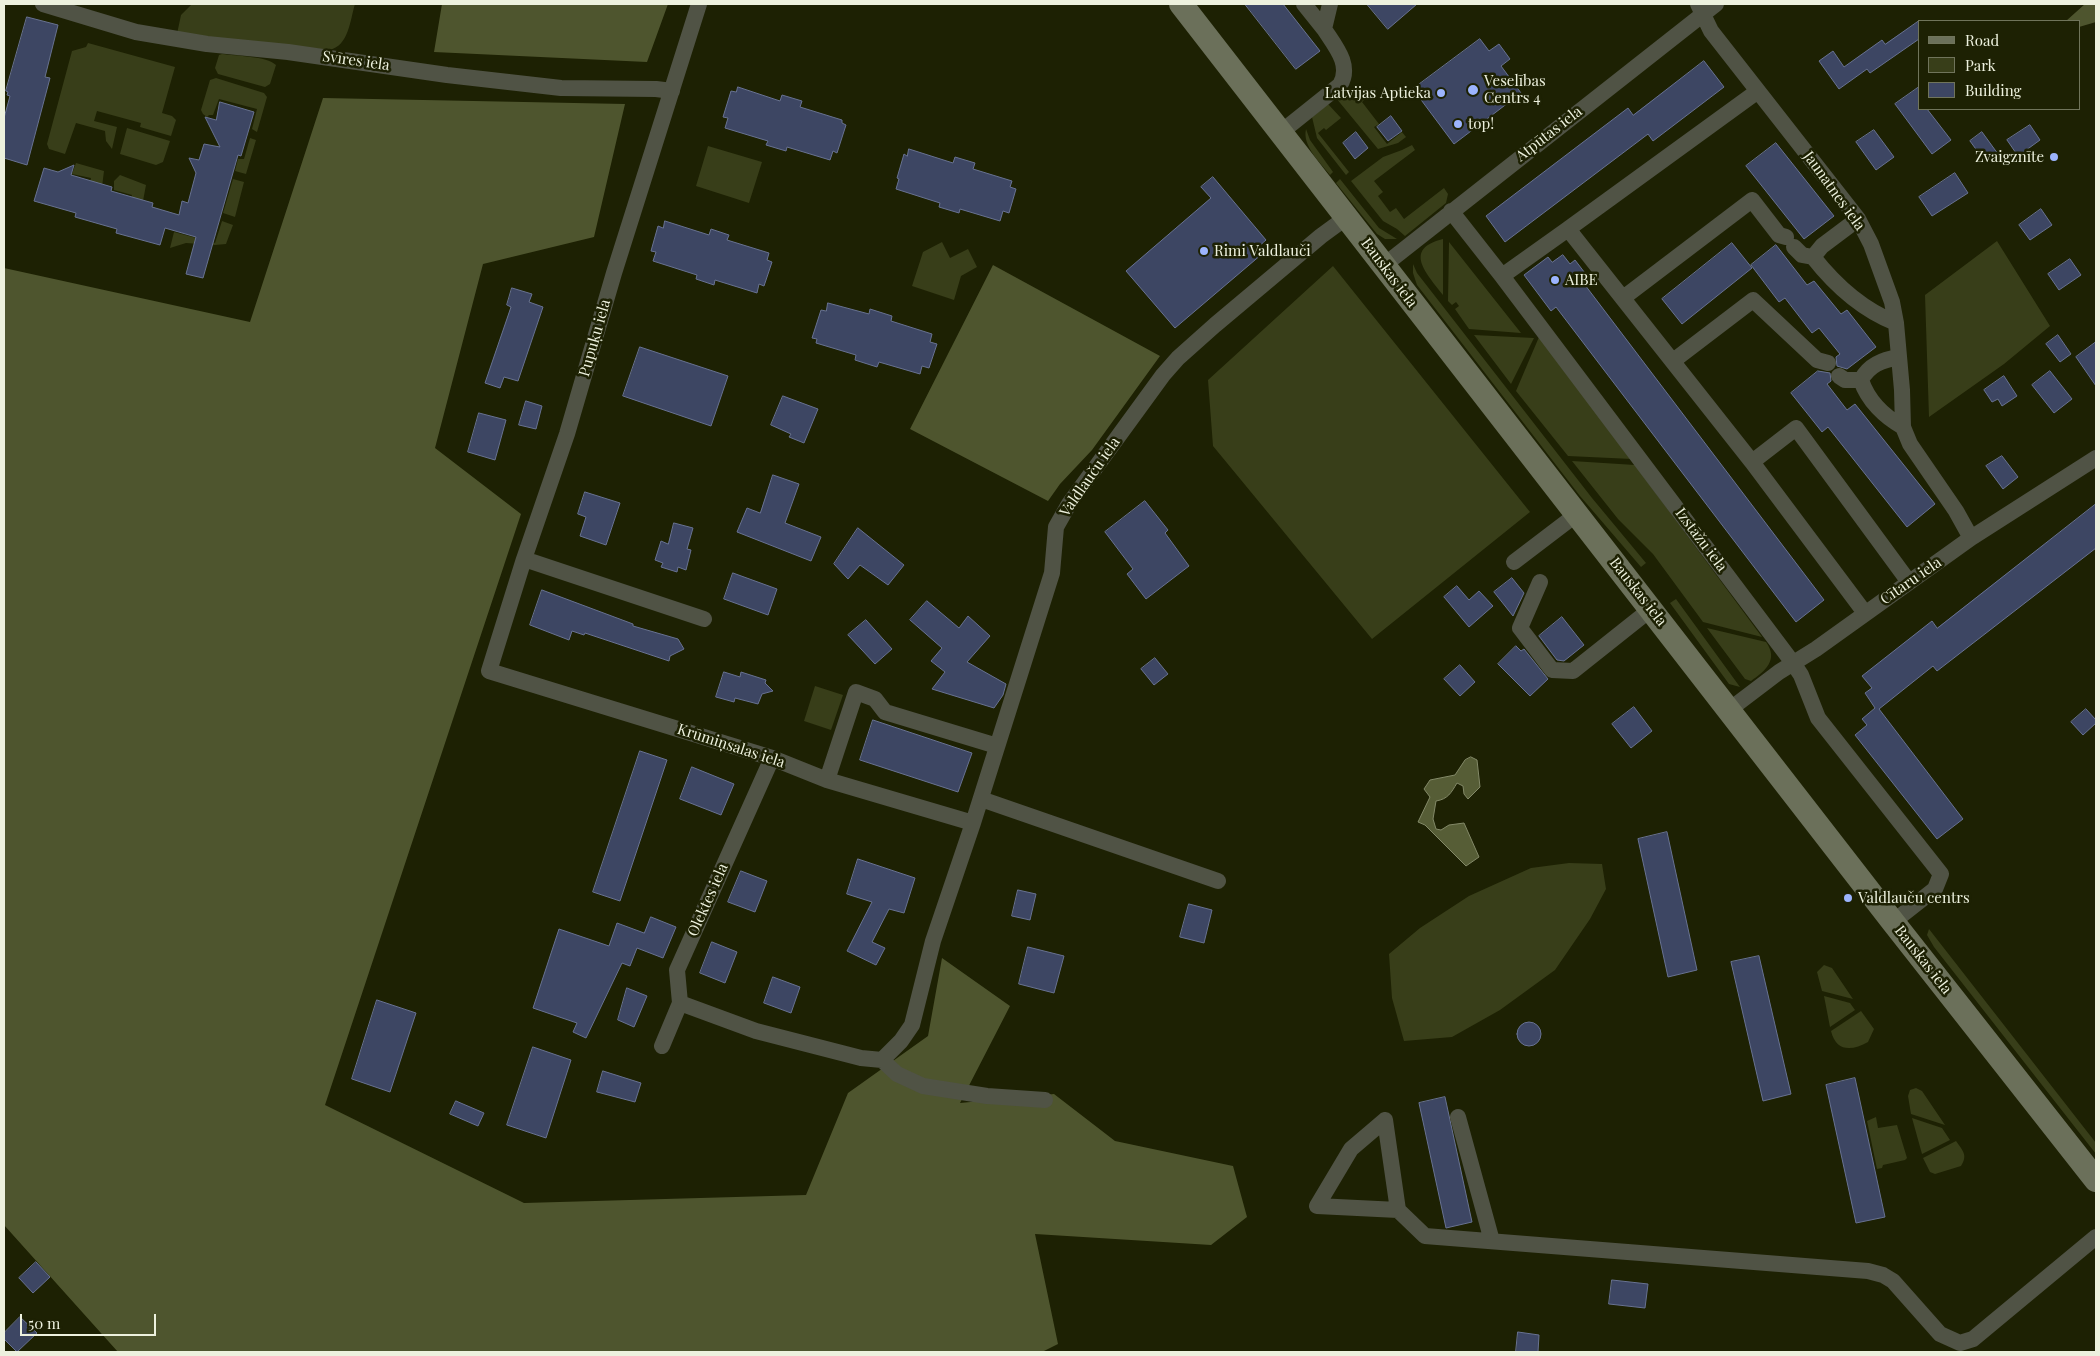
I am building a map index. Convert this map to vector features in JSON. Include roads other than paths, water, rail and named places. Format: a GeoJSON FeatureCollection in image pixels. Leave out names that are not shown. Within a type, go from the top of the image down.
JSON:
{"type":"FeatureCollection","features":[{"type":"Feature","properties":{"kind":"main road","name":"Bauskas iela"},"geometry":{"type":"LineString","coordinates":[[1181,4],[1893,922],[2096,1180]]}},
{"type":"Feature","properties":{"kind":"street","name":"Svīres iela"},"geometry":{"type":"LineString","coordinates":[[43,4],[136,32],[181,40],[288,52],[447,75],[561,88],[656,89],[672,91]]}},
{"type":"Feature","properties":{"kind":"street","name":"Pupuķu iela"},"geometry":{"type":"LineString","coordinates":[[489,671],[524,559],[567,434],[614,273],[699,4]]}},
{"type":"Feature","properties":{"kind":"street"},"geometry":{"type":"LineString","coordinates":[[1280,133],[1340,84],[1345,76],[1345,64],[1324,28],[1304,4]]}},
{"type":"Feature","properties":{"kind":"street"},"geometry":{"type":"LineString","coordinates":[[1324,28],[1330,4]]}},
{"type":"Feature","properties":{"kind":"street","name":"Atpūtas iela"},"geometry":{"type":"LineString","coordinates":[[1383,266],[1700,9],[1716,4]]}},
{"type":"Feature","properties":{"kind":"street","name":"Jaunatnes iela"},"geometry":{"type":"LineString","coordinates":[[1700,9],[1711,31],[1858,219],[1871,244],[1884,276],[1896,323],[1903,427],[1910,444],[1956,511],[1971,538]]}},
{"type":"Feature","properties":{"kind":"street"},"geometry":{"type":"LineString","coordinates":[[1502,276],[1758,91]]}},
{"type":"Feature","properties":{"kind":"street"},"geometry":{"type":"LineString","coordinates":[[1624,298],[1752,200],[1779,235],[1790,242],[1802,254],[1814,257],[1846,292],[1877,316],[1896,323]]}},
{"type":"Feature","properties":{"kind":"street","name":"Izstāžu iela"},"geometry":{"type":"LineString","coordinates":[[1451,211],[1793,663],[1818,718],[1941,874],[1935,889],[1893,922]]}},
{"type":"Feature","properties":{"kind":"street","name":"Valdlauču iela"},"geometry":{"type":"LineString","coordinates":[[882,1060],[901,1041],[912,1025],[933,941],[981,799],[1052,573],[1056,527],[1069,504],[1163,375],[1178,358],[1253,292],[1347,217]]}},
{"type":"Feature","properties":{"kind":"street"},"geometry":{"type":"LineString","coordinates":[[1814,257],[1822,246],[1858,219]]}},
{"type":"Feature","properties":{"kind":"street"},"geometry":{"type":"LineString","coordinates":[[1568,229],[1752,462],[1865,614]]}},
{"type":"Feature","properties":{"kind":"street"},"geometry":{"type":"LineString","coordinates":[[1673,361],[1753,300],[1817,360],[1828,364]]}},
{"type":"Feature","properties":{"kind":"street"},"geometry":{"type":"LineString","coordinates":[[1899,356],[1876,364],[1865,372],[1861,380],[1864,389],[1886,418],[1903,427]]}},
{"type":"Feature","properties":{"kind":"street"},"geometry":{"type":"LineString","coordinates":[[1839,376],[1845,380],[1861,380]]}},
{"type":"Feature","properties":{"kind":"street"},"geometry":{"type":"LineString","coordinates":[[1752,462],[1796,428],[1909,582]]}},
{"type":"Feature","properties":{"kind":"street","name":"Cītaru iela"},"geometry":{"type":"LineString","coordinates":[[1729,710],[1971,538],[2096,458]]}},
{"type":"Feature","properties":{"kind":"street"},"geometry":{"type":"LineString","coordinates":[[1514,562],[1577,514]]}},
{"type":"Feature","properties":{"kind":"street"},"geometry":{"type":"LineString","coordinates":[[524,559],[704,619]]}},
{"type":"Feature","properties":{"kind":"street"},"geometry":{"type":"LineString","coordinates":[[1540,582],[1520,628],[1552,670],[1574,671],[1651,610]]}},
{"type":"Feature","properties":{"kind":"street","name":"Krūmiņsalas iela"},"geometry":{"type":"LineString","coordinates":[[489,671],[772,758],[827,780],[973,823]]}},
{"type":"Feature","properties":{"kind":"street"},"geometry":{"type":"LineString","coordinates":[[827,780],[856,692],[875,699],[885,712],[997,746]]}},
{"type":"Feature","properties":{"kind":"street","name":"Olektes iela"},"geometry":{"type":"LineString","coordinates":[[662,1046],[680,1003],[677,970],[772,758]]}},
{"type":"Feature","properties":{"kind":"street"},"geometry":{"type":"LineString","coordinates":[[981,799],[1218,881]]}},
{"type":"Feature","properties":{"kind":"street"},"geometry":{"type":"LineString","coordinates":[[680,1003],[756,1031],[861,1058],[882,1060],[897,1074],[922,1086],[979,1095],[1045,1100]]}},
{"type":"Feature","properties":{"kind":"street"},"geometry":{"type":"LineString","coordinates":[[1458,1117],[1492,1241]]}},
{"type":"Feature","properties":{"kind":"street"},"geometry":{"type":"LineString","coordinates":[[1398,1210],[1317,1206],[1351,1149],[1385,1120],[1398,1210],[1425,1236],[1868,1271],[1883,1274],[1893,1281],[1940,1334],[1960,1343],[1973,1339],[2096,1237]]}},
{"type":"Feature","properties":{"kind":"place","name":"Veselības Centrs 4"},"geometry":{"type":"Point","coordinates":[1473,90]}},
{"type":"Feature","properties":{"kind":"place","name":"Latvijas Aptieka"},"geometry":{"type":"Point","coordinates":[1441,93]}},
{"type":"Feature","properties":{"kind":"place","name":"top!"},"geometry":{"type":"Point","coordinates":[1458,124]}},
{"type":"Feature","properties":{"kind":"place","name":"Zvaigznīte"},"geometry":{"type":"Point","coordinates":[2054,157]}},
{"type":"Feature","properties":{"kind":"place","name":"Rimi Valdlauči"},"geometry":{"type":"Point","coordinates":[1204,251]}},
{"type":"Feature","properties":{"kind":"place","name":"AIBE"},"geometry":{"type":"Point","coordinates":[1555,280]}},
{"type":"Feature","properties":{"kind":"place","name":"Valdlauču centrs"},"geometry":{"type":"Point","coordinates":[1848,898]}}]}
